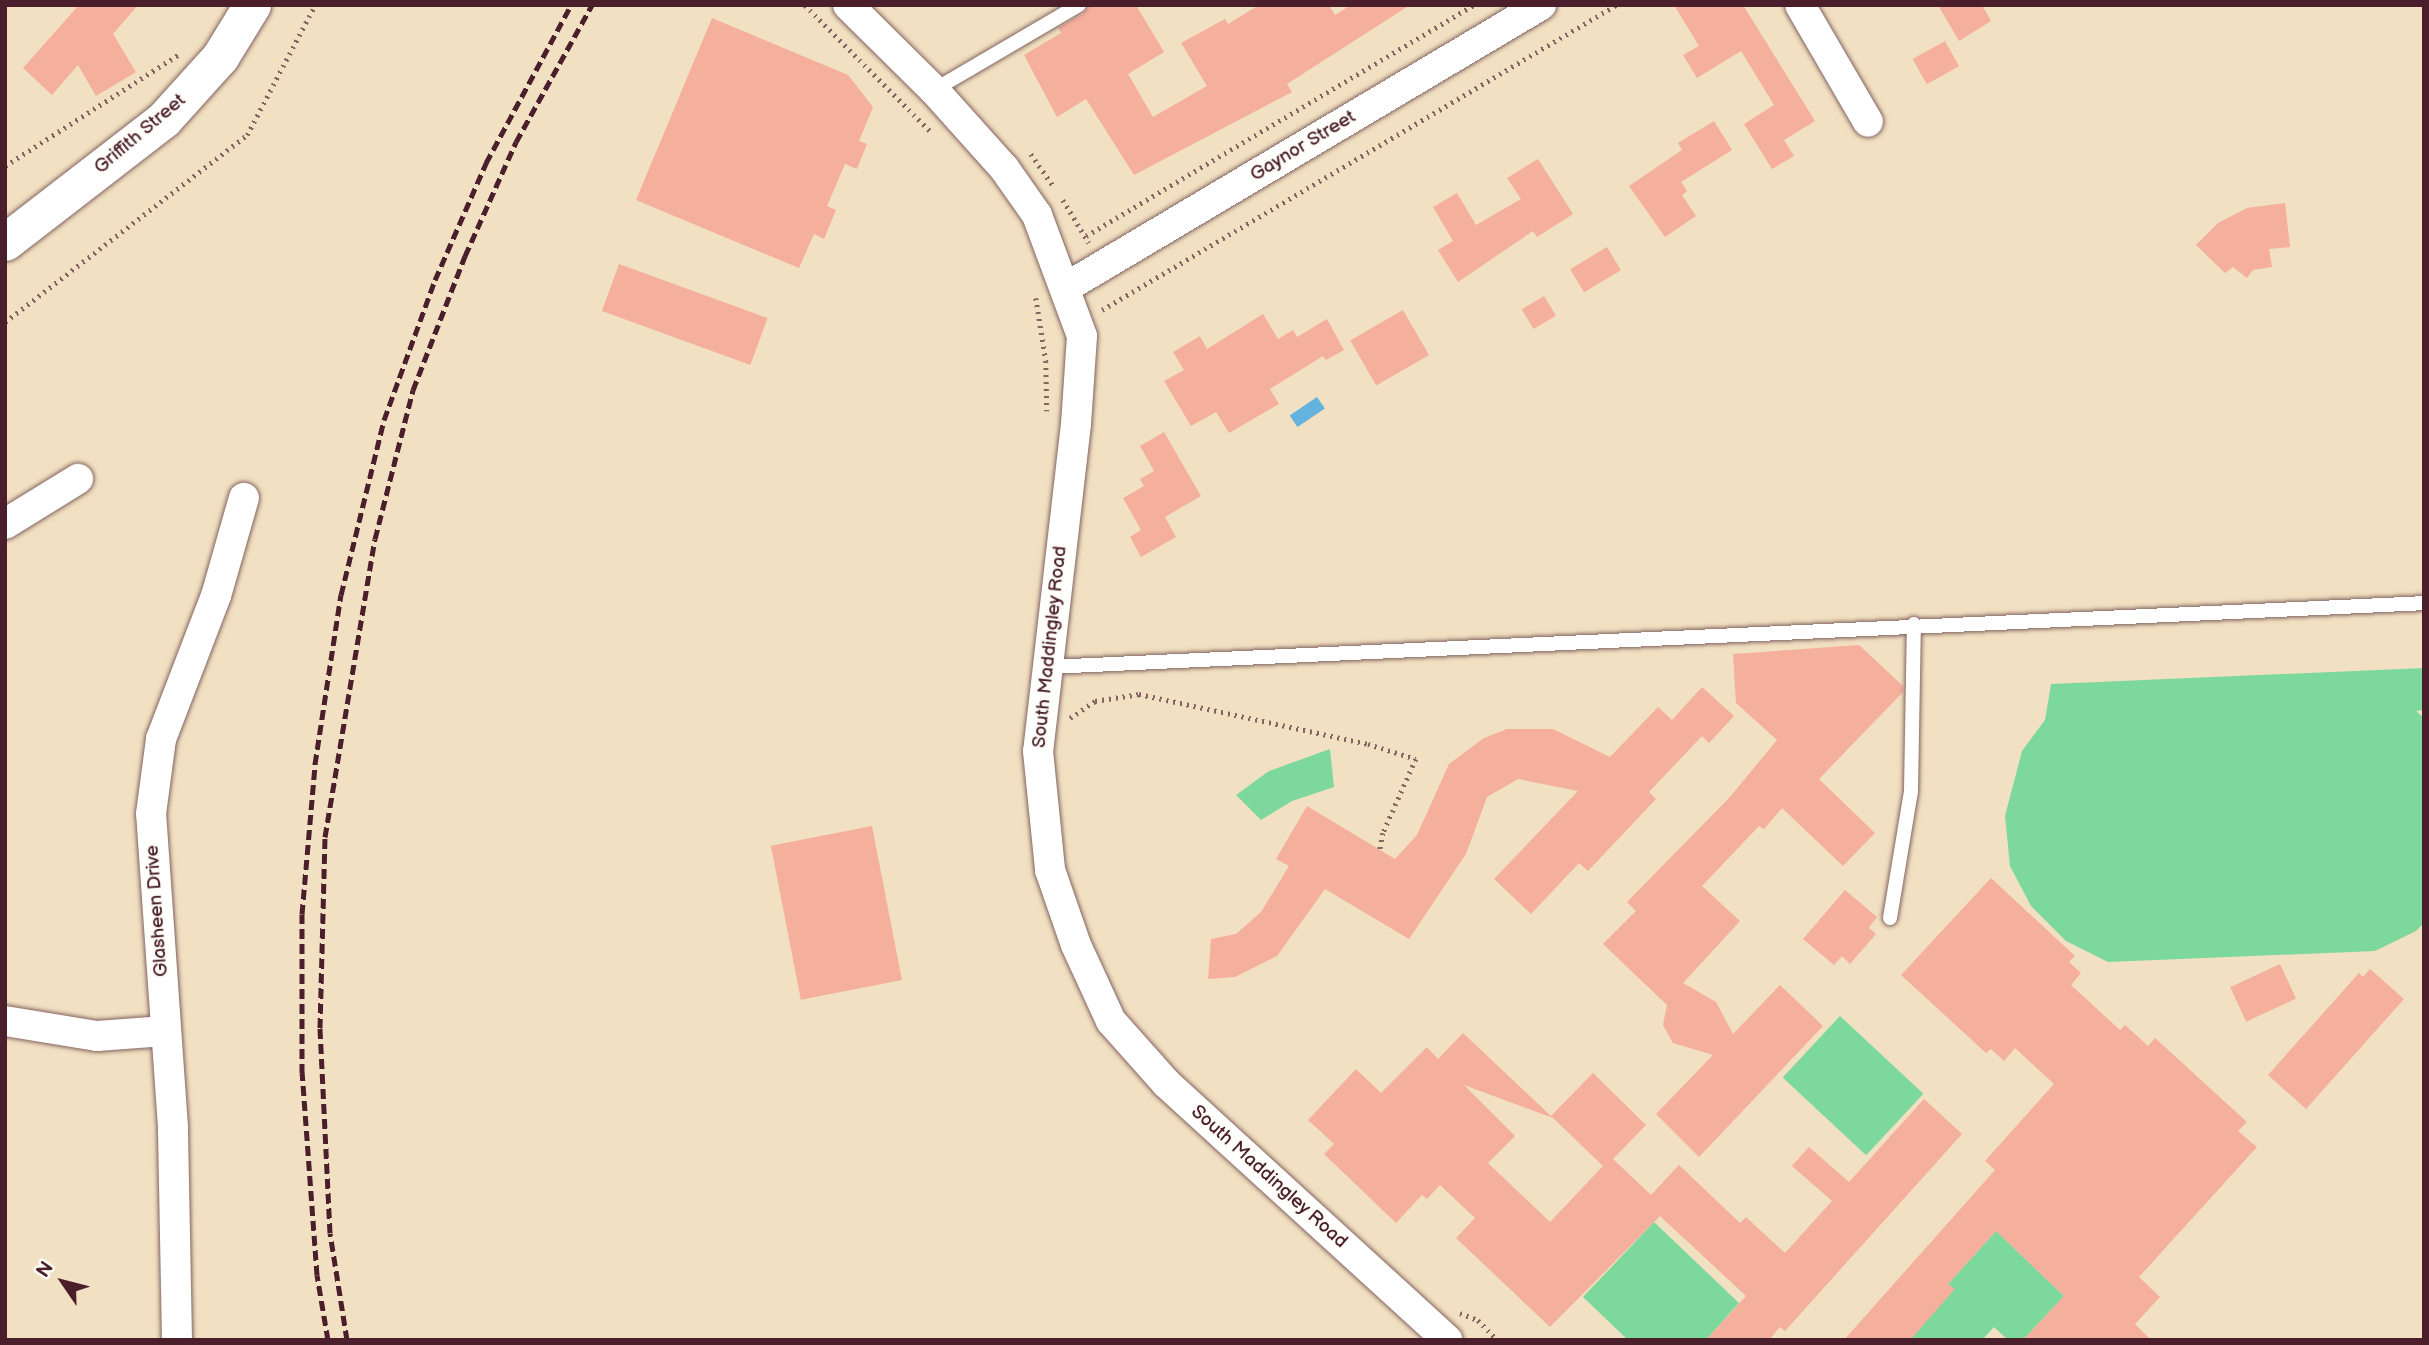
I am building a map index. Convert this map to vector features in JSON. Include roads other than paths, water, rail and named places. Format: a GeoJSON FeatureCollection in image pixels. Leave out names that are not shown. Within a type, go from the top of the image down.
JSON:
{"type":"FeatureCollection","features":[{"type":"Feature","properties":{"kind":"street","name":"Griffith Street"},"geometry":{"type":"LineString","coordinates":[[5,242],[164,119],[220,57],[252,5]]}},
{"type":"Feature","properties":{"kind":"street","name":"South Maddingley Road"},"geometry":{"type":"LineString","coordinates":[[848,5],[934,90],[1004,168],[1037,215],[1082,336],[1038,751],[1050,870],[1076,945],[1111,1021],[1166,1083],[1237,1152],[1447,1340]]}},
{"type":"Feature","properties":{"kind":"street","name":"Gaynor Street"},"geometry":{"type":"LineString","coordinates":[[1065,288],[1541,5]]}},
{"type":"Feature","properties":{"kind":"street"},"geometry":{"type":"LineString","coordinates":[[1800,5],[1867,122]]}},
{"type":"Feature","properties":{"kind":"street"},"geometry":{"type":"LineString","coordinates":[[5,524],[78,479]]}},
{"type":"Feature","properties":{"kind":"street","name":"Glasheen Drive"},"geometry":{"type":"LineString","coordinates":[[177,1340],[173,1128],[151,814],[154,776],[174,696],[216,597],[244,498]]}},
{"type":"Feature","properties":{"kind":"street"},"geometry":{"type":"LineString","coordinates":[[5,1021],[97,1036],[165,1031]]}},
{"type":"Feature","properties":{"kind":"lane"},"geometry":{"type":"LineString","coordinates":[[934,90],[1079,5]]}},
{"type":"Feature","properties":{"kind":"lane"},"geometry":{"type":"LineString","coordinates":[[1049,667],[1914,624],[2424,603]]}},
{"type":"Feature","properties":{"kind":"lane"},"geometry":{"type":"LineString","coordinates":[[1890,918],[1911,791],[1914,624]]}},
{"type":"Feature","properties":{"kind":"water"},"geometry":{"type":"Polygon","coordinates":[[[1317,397],[1325,409],[1297,427],[1290,415],[1317,397]]]}},
{"type":"Feature","properties":{"kind":"railway"},"geometry":{"type":"LineString","coordinates":[[328,1340],[317,1275],[302,1073],[302,914],[315,764],[341,595],[384,420],[435,280],[486,163],[571,5]]}},
{"type":"Feature","properties":{"kind":"railway"},"geometry":{"type":"LineString","coordinates":[[347,1340],[330,1233],[320,1028],[325,837],[375,539],[413,390],[465,256],[516,142],[592,5]]}}]}
